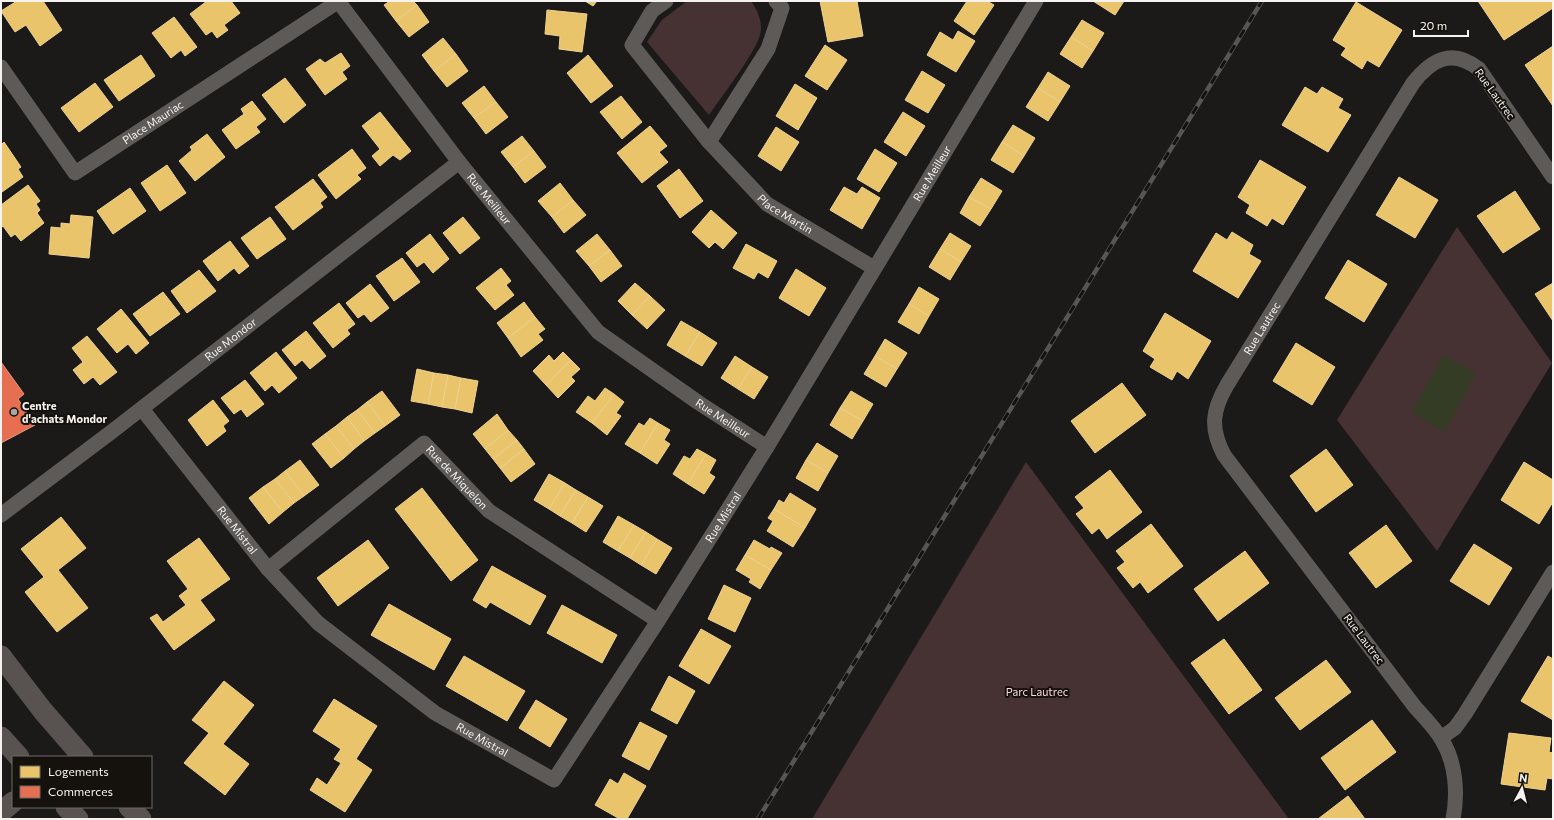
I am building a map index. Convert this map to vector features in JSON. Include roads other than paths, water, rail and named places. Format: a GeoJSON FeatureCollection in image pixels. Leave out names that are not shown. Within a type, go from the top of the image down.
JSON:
{"type":"FeatureCollection","features":[{"type":"Feature","properties":{"kind":"main road"},"geometry":{"type":"LineString","coordinates":[[1,656],[43,711],[73,754]]}},
{"type":"Feature","properties":{"kind":"main road"},"geometry":{"type":"LineString","coordinates":[[1,737],[18,756]]}},
{"type":"Feature","properties":{"kind":"main road"},"geometry":{"type":"LineString","coordinates":[[1,812],[12,803]]}},
{"type":"Feature","properties":{"kind":"main road"},"geometry":{"type":"LineString","coordinates":[[67,808],[78,819]]}},
{"type":"Feature","properties":{"kind":"main road"},"geometry":{"type":"LineString","coordinates":[[130,808],[141,819]]}},
{"type":"Feature","properties":{"kind":"street","name":"Rue Meilleur"},"geometry":{"type":"LineString","coordinates":[[338,1],[459,162],[598,332],[767,447],[1036,1]]}},
{"type":"Feature","properties":{"kind":"street","name":"Place Mauriac"},"geometry":{"type":"LineString","coordinates":[[1,67],[75,173],[338,1]]}},
{"type":"Feature","properties":{"kind":"street","name":"Place Martin"},"geometry":{"type":"LineString","coordinates":[[666,1],[652,11],[632,45],[709,142],[767,204],[874,268]]}},
{"type":"Feature","properties":{"kind":"street"},"geometry":{"type":"LineString","coordinates":[[709,142],[768,49],[782,8],[776,1]]}},
{"type":"Feature","properties":{"kind":"street","name":"Rue Lautrec"},"geometry":{"type":"LineString","coordinates":[[1453,819],[1455,800],[1452,770],[1447,750],[1441,738],[1415,707],[1224,455],[1216,436],[1214,420],[1215,412],[1219,400],[1227,385],[1413,83],[1428,66],[1439,60],[1456,58],[1468,62],[1479,69],[1553,177]]}},
{"type":"Feature","properties":{"kind":"street","name":"Rue Mondor"},"geometry":{"type":"LineString","coordinates":[[1,515],[142,409],[459,162]]}},
{"type":"Feature","properties":{"kind":"street","name":"Rue Mistral"},"geometry":{"type":"LineString","coordinates":[[142,409],[268,569],[280,580],[318,623],[435,713],[554,780],[658,620],[767,447]]}},
{"type":"Feature","properties":{"kind":"street","name":"Rue de Miquelon"},"geometry":{"type":"LineString","coordinates":[[268,569],[424,443],[489,511],[658,620]]}},
{"type":"Feature","properties":{"kind":"street"},"geometry":{"type":"LineString","coordinates":[[1441,738],[1455,728],[1465,714],[1553,572]]}},
{"type":"Feature","properties":{"kind":"railway"},"geometry":{"type":"LineString","coordinates":[[758,819],[1262,1]]}},
{"type":"Feature","properties":{"kind":"place","name":"Centre d'achats Mondor"},"geometry":{"type":"Point","coordinates":[14,412]}},
{"type":"Feature","properties":{"kind":"park label","name":"Parc Lautrec"},"geometry":{"type":"Point","coordinates":[1037,692]}}]}
